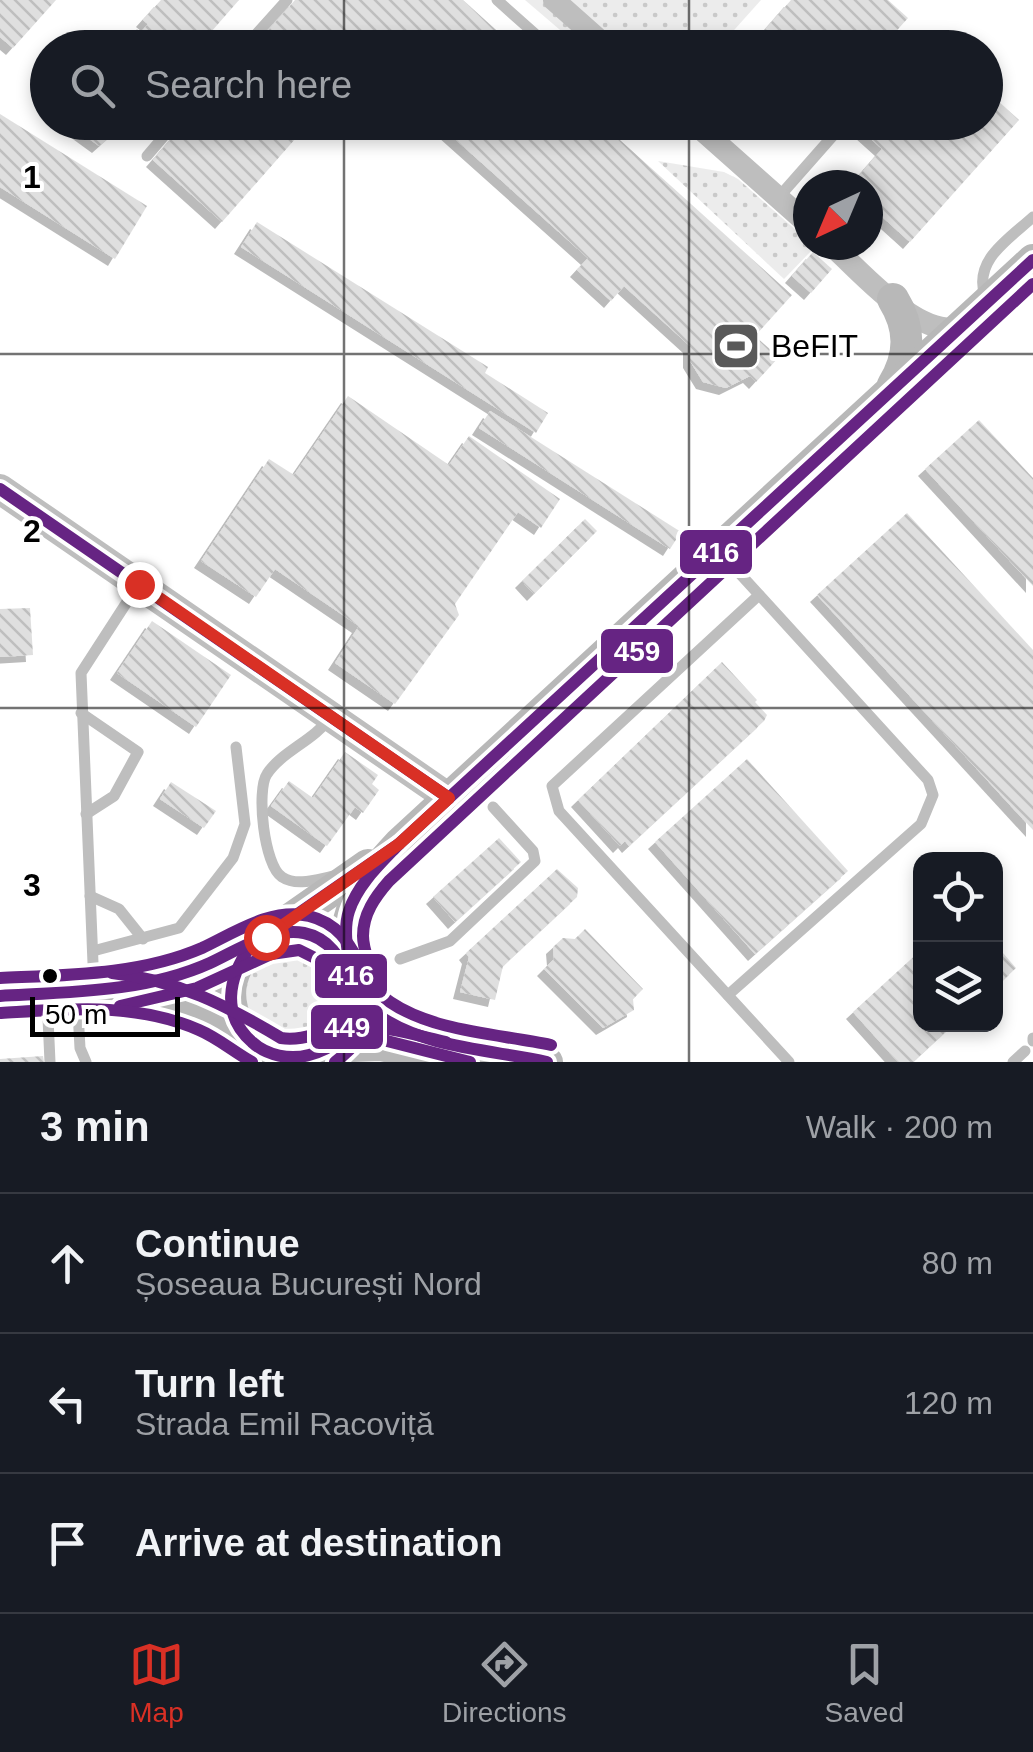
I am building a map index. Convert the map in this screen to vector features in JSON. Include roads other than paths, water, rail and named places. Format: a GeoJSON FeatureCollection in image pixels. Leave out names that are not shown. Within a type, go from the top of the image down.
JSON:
{"type":"FeatureCollection","features":[{"type":"Feature","properties":{"kind":"main road"},"geometry":{"type":"LineString","coordinates":[[718,550],[729,518],[763,478],[907,348],[948,328],[987,302],[1033,260]]}},
{"type":"Feature","properties":{"kind":"main road"},"geometry":{"type":"LineString","coordinates":[[885,396],[896,380],[907,348],[906,323],[892,299]]}},
{"type":"Feature","properties":{"kind":"main road"},"geometry":{"type":"LineString","coordinates":[[316,1055],[349,1023],[352,976],[344,938],[354,898],[399,844],[885,396],[948,328]]}},
{"type":"Feature","properties":{"kind":"main road"},"geometry":{"type":"LineString","coordinates":[[255,1047],[228,997],[230,978],[258,942],[399,844]]}},
{"type":"Feature","properties":{"kind":"main road"},"geometry":{"type":"LineString","coordinates":[[0,996],[83,991],[191,971],[258,942],[302,932],[320,938],[376,1013],[398,1026],[548,1062]]}},
{"type":"Feature","properties":{"kind":"main road"},"geometry":{"type":"LineString","coordinates":[[83,991],[174,1002],[255,1047],[294,1058],[381,1045],[456,1062]]}},
{"type":"Feature","properties":{"kind":"street"},"geometry":{"type":"LineString","coordinates":[[554,0],[588,30]]}},
{"type":"Feature","properties":{"kind":"street"},"geometry":{"type":"LineString","coordinates":[[713,140],[793,211]]}},
{"type":"Feature","properties":{"kind":"street"},"geometry":{"type":"LineString","coordinates":[[849,260],[918,321],[948,328]]}},
{"type":"Feature","properties":{"kind":"street"},"geometry":{"type":"LineString","coordinates":[[0,489],[449,798]]}},
{"type":"Feature","properties":{"kind":"lane"},"geometry":{"type":"LineString","coordinates":[[260,30],[287,0]]}},
{"type":"Feature","properties":{"kind":"lane"},"geometry":{"type":"LineString","coordinates":[[497,0],[531,30]]}},
{"type":"Feature","properties":{"kind":"lane"},"geometry":{"type":"LineString","coordinates":[[146,156],[160,140]]}},
{"type":"Feature","properties":{"kind":"lane"},"geometry":{"type":"LineString","coordinates":[[778,198],[828,140]]}},
{"type":"Feature","properties":{"kind":"lane"},"geometry":{"type":"LineString","coordinates":[[987,302],[981,272],[987,260],[1033,217]]}},
{"type":"Feature","properties":{"kind":"lane"},"geometry":{"type":"LineString","coordinates":[[718,550],[928,780],[933,795],[920,824],[728,994]]}},
{"type":"Feature","properties":{"kind":"lane"},"geometry":{"type":"LineString","coordinates":[[86,1062],[80,1048],[83,991],[92,951],[81,713],[84,664],[139,584]]}},
{"type":"Feature","properties":{"kind":"lane"},"geometry":{"type":"LineString","coordinates":[[760,595],[552,786],[559,811],[790,1062]]}},
{"type":"Feature","properties":{"kind":"lane"},"geometry":{"type":"LineString","coordinates":[[81,713],[138,752],[114,796],[86,814]]}},
{"type":"Feature","properties":{"kind":"lane"},"geometry":{"type":"LineString","coordinates":[[331,716],[317,736],[266,774],[262,786],[268,856],[277,874],[296,882],[359,872]]}},
{"type":"Feature","properties":{"kind":"lane"},"geometry":{"type":"LineString","coordinates":[[92,951],[143,939],[189,920],[244,839],[236,747]]}},
{"type":"Feature","properties":{"kind":"lane"},"geometry":{"type":"LineString","coordinates":[[400,959],[450,941],[535,861],[533,851],[493,807]]}},
{"type":"Feature","properties":{"kind":"lane"},"geometry":{"type":"LineString","coordinates":[[90,896],[119,909],[143,939]]}},
{"type":"Feature","properties":{"kind":"lane"},"geometry":{"type":"LineString","coordinates":[[50,1062],[83,991]]}},
{"type":"Feature","properties":{"kind":"lane"},"geometry":{"type":"LineString","coordinates":[[1013,1062],[1030,1043]]}},
{"type":"Feature","properties":{"kind":"place","name":"BeFIT"},"geometry":{"type":"Point","coordinates":[736,346]}}]}
